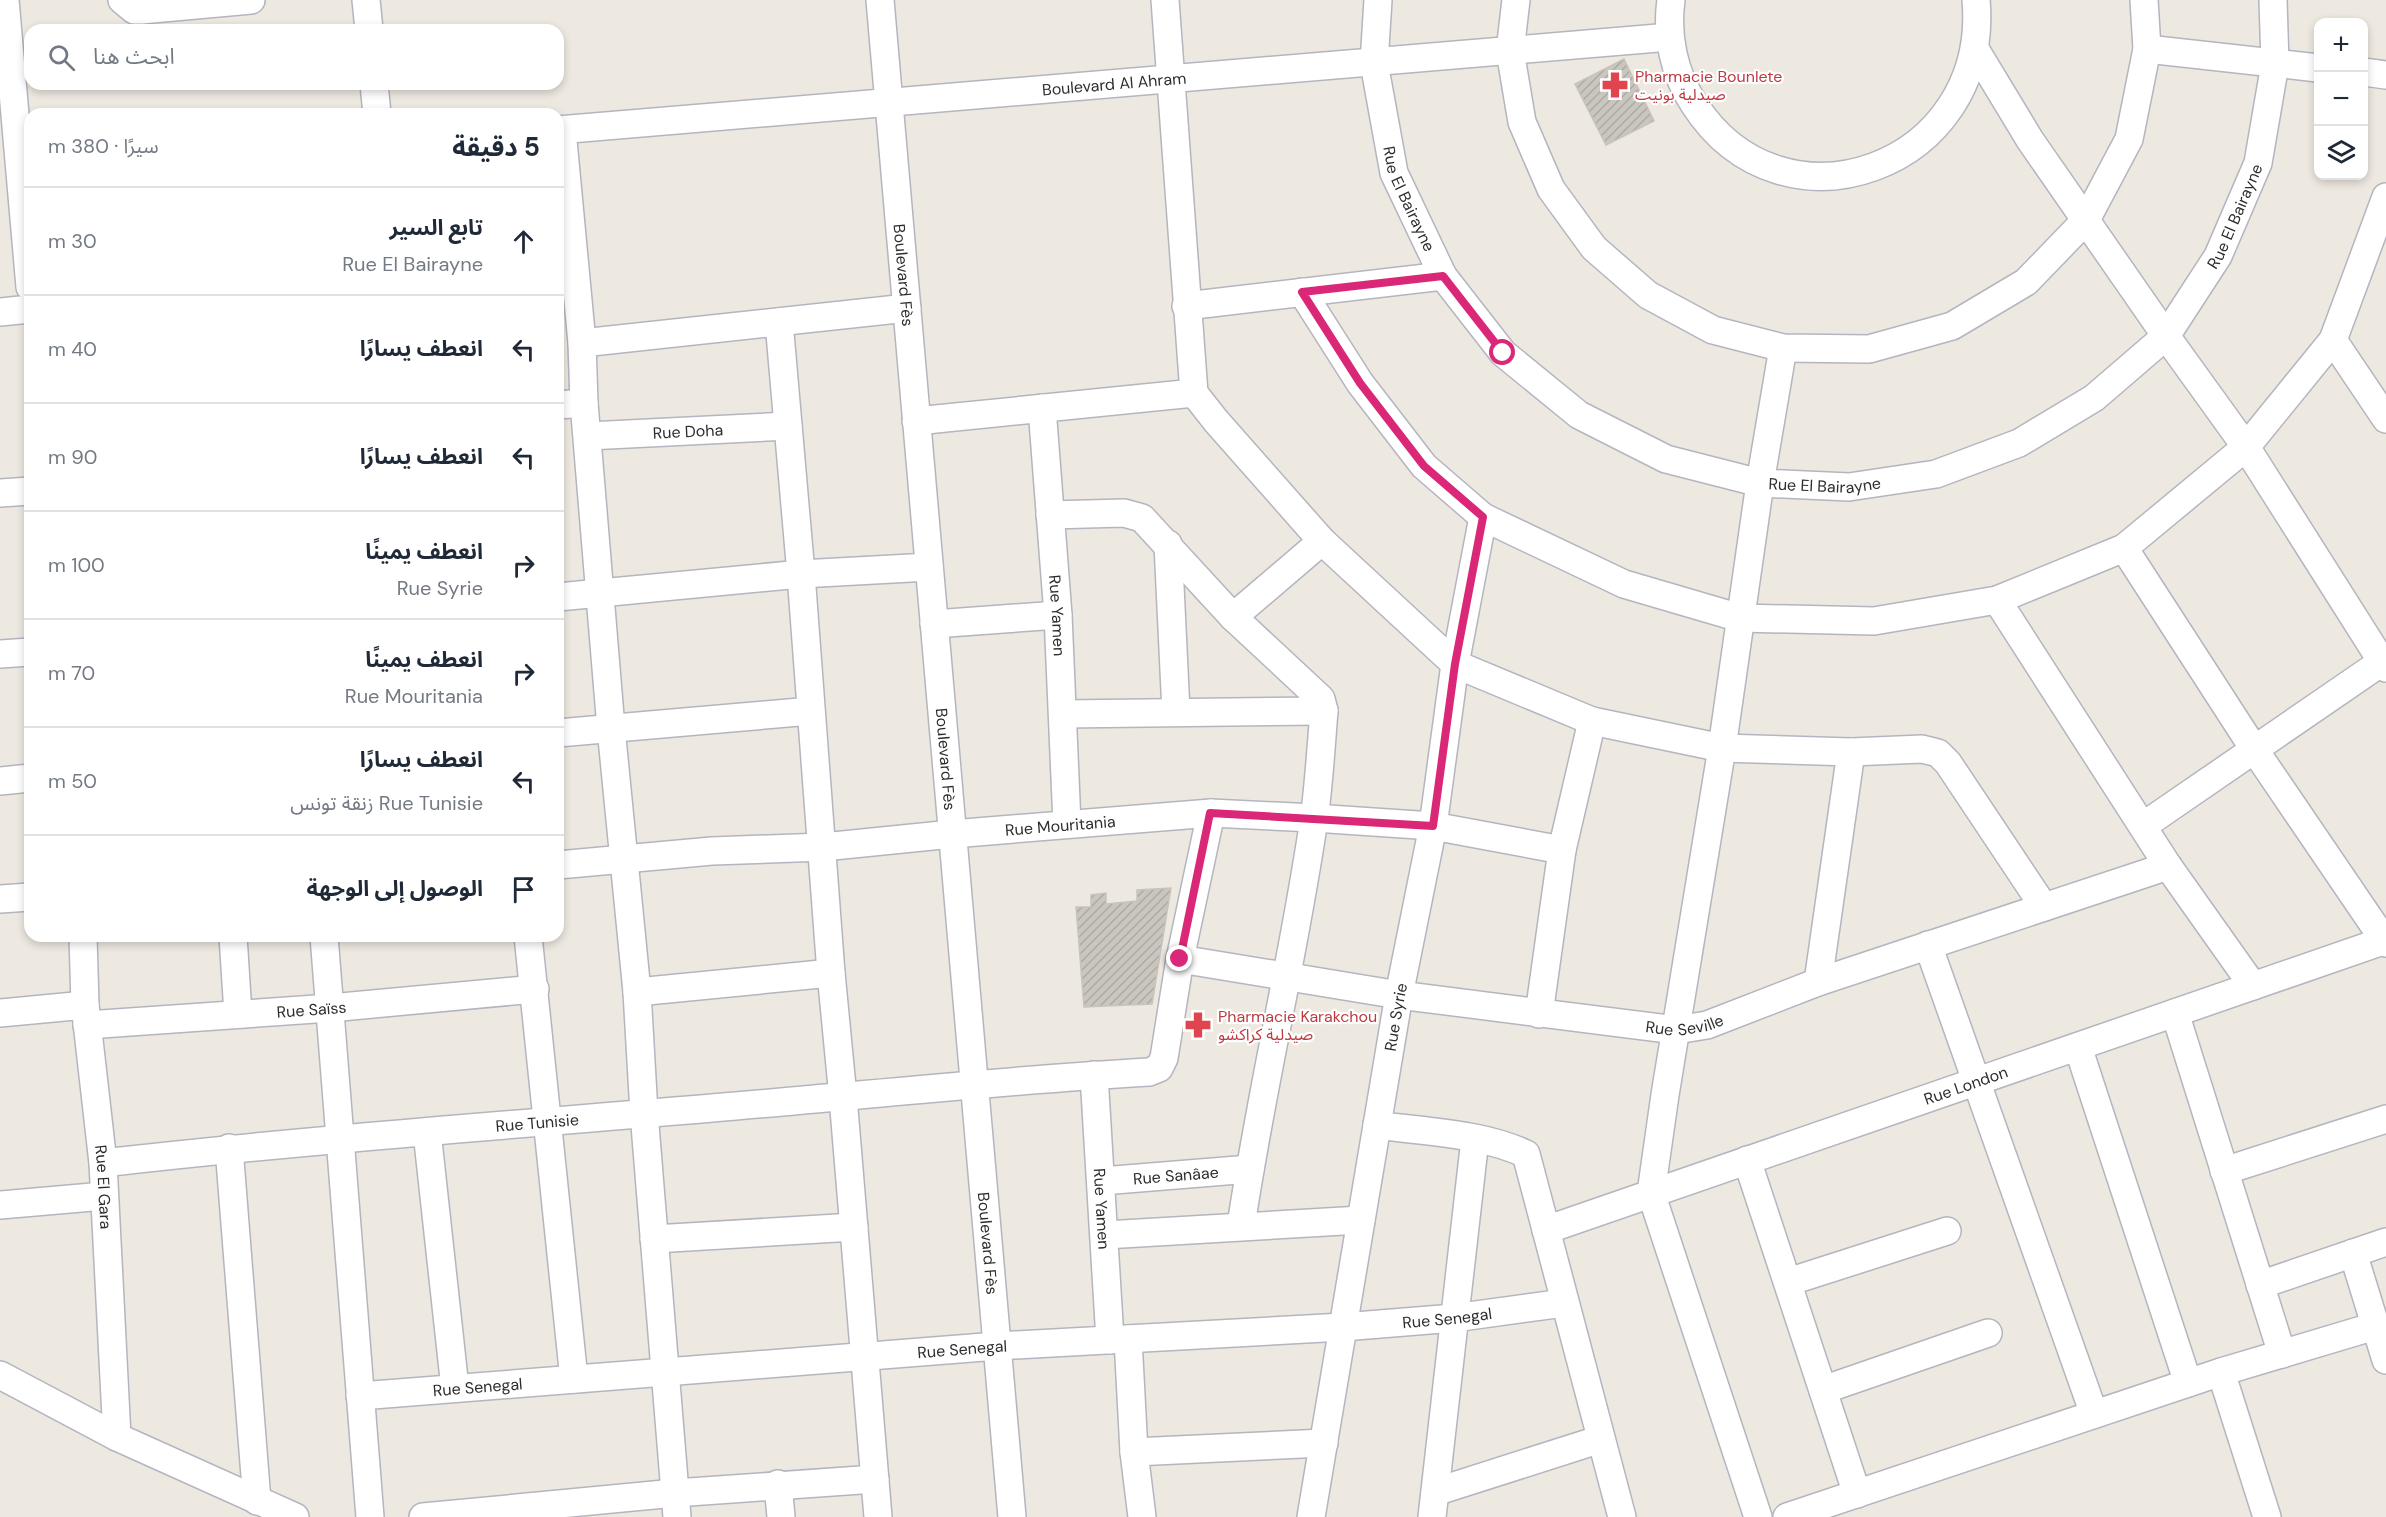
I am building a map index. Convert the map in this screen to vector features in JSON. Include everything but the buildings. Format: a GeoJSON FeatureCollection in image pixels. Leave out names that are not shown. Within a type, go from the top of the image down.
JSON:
{"type":"FeatureCollection","features":[{"type":"Feature","properties":{"kind":"street"},"geometry":{"type":"LineString","coordinates":[[122,0],[134,10],[251,0]]}},
{"type":"Feature","properties":{"kind":"street"},"geometry":{"type":"LineString","coordinates":[[366,0],[368,24]]}},
{"type":"Feature","properties":{"kind":"street","name":"Boulevard Fès"},"geometry":{"type":"LineString","coordinates":[[879,0],[1012,1517]]}},
{"type":"Feature","properties":{"kind":"street"},"geometry":{"type":"LineString","coordinates":[[1165,0],[1194,393],[1322,541],[1455,664],[1592,721],[1722,748],[1851,752],[1932,750],[1943,757],[2044,907]]}},
{"type":"Feature","properties":{"kind":"street","name":"Rue El Bairayne"},"geometry":{"type":"LineString","coordinates":[[1378,0],[1374,63],[1394,173],[1443,276],[1503,353],[1579,415],[1666,459],[1761,483],[1849,487],[1936,474],[2019,443],[2094,398],[2166,336],[2218,256],[2258,163],[2275,64],[2273,0]]}},
{"type":"Feature","properties":{"kind":"street"},"geometry":{"type":"LineString","coordinates":[[1516,0],[1510,51],[1522,122],[1551,189],[1593,248],[1648,295],[1713,330],[1783,348],[1869,349],[1952,326],[2026,282],[2086,220],[2129,139],[2147,49],[2145,0]]}},
{"type":"Feature","properties":{"kind":"street"},"geometry":{"type":"LineString","coordinates":[[1671,0],[1670,37],[1676,65],[1686,93],[1702,117],[1722,139],[1746,156],[1773,168],[1801,175],[1831,176],[1860,172],[1888,162],[1914,147],[1936,128],[1954,104],[1968,77],[1975,49],[1978,21],[1976,0]]}},
{"type":"Feature","properties":{"kind":"street"},"geometry":{"type":"LineString","coordinates":[[4,6],[24,235]]}},
{"type":"Feature","properties":{"kind":"street","name":"Boulevard Al Ahram"},"geometry":{"type":"LineString","coordinates":[[564,130],[1670,37]]}},
{"type":"Feature","properties":{"kind":"street"},"geometry":{"type":"LineString","coordinates":[[1975,49],[2030,140],[2246,447],[2385,663],[2254,749],[2143,826]]}},
{"type":"Feature","properties":{"kind":"street"},"geometry":{"type":"LineString","coordinates":[[2147,49],[2314,68]]}},
{"type":"Feature","properties":{"kind":"street"},"geometry":{"type":"LineString","coordinates":[[2368,73],[2386,75]]}},
{"type":"Feature","properties":{"kind":"street"},"geometry":{"type":"LineString","coordinates":[[375,90],[376,108]]}},
{"type":"Feature","properties":{"kind":"street"},"geometry":{"type":"LineString","coordinates":[[1302,292],[1360,383],[1424,466],[1483,517],[1624,584],[1740,618],[1874,621],[1997,600],[2124,548],[2246,447],[2333,340],[2386,197]]}},
{"type":"Feature","properties":{"kind":"street"},"geometry":{"type":"LineString","coordinates":[[564,219],[567,286],[582,343],[571,404],[588,436],[611,729],[637,992],[644,1113],[676,1505]]}},
{"type":"Feature","properties":{"kind":"street"},"geometry":{"type":"LineString","coordinates":[[1186,306],[1443,276]]}},
{"type":"Feature","properties":{"kind":"street"},"geometry":{"type":"LineString","coordinates":[[582,343],[906,308]]}},
{"type":"Feature","properties":{"kind":"street"},"geometry":{"type":"LineString","coordinates":[[0,312],[24,310]]}},
{"type":"Feature","properties":{"kind":"street"},"geometry":{"type":"LineString","coordinates":[[779,322],[823,847],[831,973],[878,1517]]}},
{"type":"Feature","properties":{"kind":"street"},"geometry":{"type":"LineString","coordinates":[[2333,340],[2386,418]]}},
{"type":"Feature","properties":{"kind":"street"},"geometry":{"type":"LineString","coordinates":[[1758,1517],[1651,1193],[1783,348]]}},
{"type":"Feature","properties":{"kind":"street"},"geometry":{"type":"LineString","coordinates":[[916,421],[1194,393]]}},
{"type":"Feature","properties":{"kind":"street","name":"Rue Yamen"},"geometry":{"type":"LineString","coordinates":[[1042,408],[1058,615],[1067,824]]}},
{"type":"Feature","properties":{"kind":"street","name":"Rue Doha"},"geometry":{"type":"LineString","coordinates":[[588,436],[788,426]]}},
{"type":"Feature","properties":{"kind":"street"},"geometry":{"type":"LineString","coordinates":[[0,493],[24,491]]}},
{"type":"Feature","properties":{"kind":"street"},"geometry":{"type":"LineString","coordinates":[[1050,515],[1124,513],[1142,518],[1233,617],[1322,699],[1324,711],[1314,818],[1241,1226]]}},
{"type":"Feature","properties":{"kind":"street","name":"Rue Syrie"},"geometry":{"type":"LineString","coordinates":[[1311,1517],[1399,995],[1433,826],[1455,664],[1483,517]]}},
{"type":"Feature","properties":{"kind":"street"},"geometry":{"type":"LineString","coordinates":[[1233,617],[1322,541]]}},
{"type":"Feature","properties":{"kind":"street"},"geometry":{"type":"LineString","coordinates":[[1168,544],[1176,712]]}},
{"type":"Feature","properties":{"kind":"street"},"geometry":{"type":"LineString","coordinates":[[2124,548],[2254,749],[2386,942]]}},
{"type":"Feature","properties":{"kind":"street"},"geometry":{"type":"LineString","coordinates":[[564,596],[801,574],[929,567]]}},
{"type":"Feature","properties":{"kind":"street"},"geometry":{"type":"LineString","coordinates":[[1997,600],[2168,866],[2253,986]]}},
{"type":"Feature","properties":{"kind":"street"},"geometry":{"type":"LineString","coordinates":[[934,624],[1058,615]]}},
{"type":"Feature","properties":{"kind":"street"},"geometry":{"type":"LineString","coordinates":[[0,654],[24,652]]}},
{"type":"Feature","properties":{"kind":"street"},"geometry":{"type":"LineString","coordinates":[[564,733],[811,711]]}},
{"type":"Feature","properties":{"kind":"street"},"geometry":{"type":"LineString","coordinates":[[1063,714],[1324,711]]}},
{"type":"Feature","properties":{"kind":"street"},"geometry":{"type":"LineString","coordinates":[[1539,1014],[1562,850],[1592,721]]}},
{"type":"Feature","properties":{"kind":"street"},"geometry":{"type":"LineString","coordinates":[[1818,982],[1851,752]]}},
{"type":"Feature","properties":{"kind":"street"},"geometry":{"type":"LineString","coordinates":[[0,781],[24,779]]}},
{"type":"Feature","properties":{"kind":"street"},"geometry":{"type":"LineString","coordinates":[[1180,959],[1210,813]]}},
{"type":"Feature","properties":{"kind":"street","name":"Rue Mouritania"},"geometry":{"type":"LineString","coordinates":[[564,864],[712,851],[823,847],[1210,813],[1433,826],[1562,850]]}},
{"type":"Feature","properties":{"kind":"street","name":"Rue Seville"},"geometry":{"type":"LineString","coordinates":[[1180,959],[1399,995],[1676,1030],[1707,1025],[1818,982],[2168,866]]}},
{"type":"Feature","properties":{"kind":"street"},"geometry":{"type":"LineString","coordinates":[[0,899],[24,897]]}},
{"type":"Feature","properties":{"kind":"street","name":"Rue El Gara"},"geometry":{"type":"LineString","coordinates":[[83,942],[86,1015],[103,1163],[117,1437]]}},
{"type":"Feature","properties":{"kind":"street"},"geometry":{"type":"LineString","coordinates":[[233,942],[238,1014]]}},
{"type":"Feature","properties":{"kind":"street"},"geometry":{"type":"LineString","coordinates":[[324,942],[370,1517]]}},
{"type":"Feature","properties":{"kind":"street"},"geometry":{"type":"LineString","coordinates":[[529,942],[574,1379]]}},
{"type":"Feature","properties":{"kind":"street","name":"Rue London"},"geometry":{"type":"LineString","coordinates":[[1546,1230],[2386,942]]}},
{"type":"Feature","properties":{"kind":"street"},"geometry":{"type":"LineString","coordinates":[[1928,945],[2094,1414]]}},
{"type":"Feature","properties":{"kind":"street","name":"Rue Tunisie"},"geometry":{"type":"LineString","coordinates":[[103,1163],[229,1148],[974,1084],[1149,1072],[1159,1068],[1164,1058],[1180,959]]}},
{"type":"Feature","properties":{"kind":"street"},"geometry":{"type":"LineString","coordinates":[[637,992],[831,973]]}},
{"type":"Feature","properties":{"kind":"street","name":"Rue Saïss"},"geometry":{"type":"LineString","coordinates":[[0,1013],[238,1014],[535,989]]}},
{"type":"Feature","properties":{"kind":"street"},"geometry":{"type":"LineString","coordinates":[[2175,1013],[2283,1354]]}},
{"type":"Feature","properties":{"kind":"street"},"geometry":{"type":"LineString","coordinates":[[2078,1047],[2188,1383]]}},
{"type":"Feature","properties":{"kind":"street","name":"Rue Yamen"},"geometry":{"type":"LineString","coordinates":[[1094,1075],[1105,1235],[1142,1517]]}},
{"type":"Feature","properties":{"kind":"street"},"geometry":{"type":"LineString","coordinates":[[2224,1171],[2386,1119]]}},
{"type":"Feature","properties":{"kind":"street"},"geometry":{"type":"LineString","coordinates":[[1377,1125],[1510,1146],[1526,1154],[1622,1517]]}},
{"type":"Feature","properties":{"kind":"street"},"geometry":{"type":"LineString","coordinates":[[427,1132],[455,1388]]}},
{"type":"Feature","properties":{"kind":"street"},"geometry":{"type":"LineString","coordinates":[[1474,1139],[1433,1505],[1601,1439]]}},
{"type":"Feature","properties":{"kind":"street"},"geometry":{"type":"LineString","coordinates":[[229,1148],[258,1501]]}},
{"type":"Feature","properties":{"kind":"street"},"geometry":{"type":"LineString","coordinates":[[1747,1160],[1857,1494]]}},
{"type":"Feature","properties":{"kind":"street","name":"Rue Sanâae"},"geometry":{"type":"LineString","coordinates":[[1102,1181],[1250,1169]]}},
{"type":"Feature","properties":{"kind":"street"},"geometry":{"type":"LineString","coordinates":[[0,1205],[104,1196]]}},
{"type":"Feature","properties":{"kind":"street"},"geometry":{"type":"LineString","coordinates":[[1105,1235],[1361,1220]]}},
{"type":"Feature","properties":{"kind":"street"},"geometry":{"type":"LineString","coordinates":[[654,1239],[854,1227]]}},
{"type":"Feature","properties":{"kind":"street"},"geometry":{"type":"LineString","coordinates":[[1788,1282],[1947,1231]]}},
{"type":"Feature","properties":{"kind":"street"},"geometry":{"type":"LineString","coordinates":[[2260,1285],[2386,1242]]}},
{"type":"Feature","properties":{"kind":"street"},"geometry":{"type":"LineString","coordinates":[[2353,1253],[2386,1360]]}},
{"type":"Feature","properties":{"kind":"street","name":"Rue Senegal"},"geometry":{"type":"LineString","coordinates":[[360,1396],[997,1346],[1343,1327],[1454,1318],[1564,1303]]}},
{"type":"Feature","properties":{"kind":"street"},"geometry":{"type":"LineString","coordinates":[[1789,1517],[2221,1372],[2375,1326]]}},
{"type":"Feature","properties":{"kind":"street"},"geometry":{"type":"LineString","coordinates":[[1823,1390],[1988,1333]]}},
{"type":"Feature","properties":{"kind":"street"},"geometry":{"type":"LineString","coordinates":[[2221,1372],[2267,1517]]}},
{"type":"Feature","properties":{"kind":"street"},"geometry":{"type":"LineString","coordinates":[[0,1375],[117,1437],[295,1517]]}},
{"type":"Feature","properties":{"kind":"street"},"geometry":{"type":"LineString","coordinates":[[1134,1452],[1324,1443]]}},
{"type":"Feature","properties":{"kind":"street"},"geometry":{"type":"LineString","coordinates":[[423,1517],[676,1505],[778,1484],[875,1479]]}},
{"type":"Feature","properties":{"kind":"street"},"geometry":{"type":"LineString","coordinates":[[778,1484],[781,1517]]}},
{"type":"Feature","properties":{"kind":"place","name":"Pharmacie Bounlete صيدلية بونيت"},"geometry":{"type":"Point","coordinates":[1615,85]}},
{"type":"Feature","properties":{"kind":"place","name":"Pharmacie Karakchou صيدلية كراكشو"},"geometry":{"type":"Point","coordinates":[1198,1025]}},
{"type":"Feature","properties":{"kind":"route"},"geometry":{"type":"LineString","coordinates":[[1180,959],[1210,813],[1433,826],[1455,664],[1483,517],[1424,466],[1360,383],[1302,292],[1443,276],[1503,353]]}}]}
